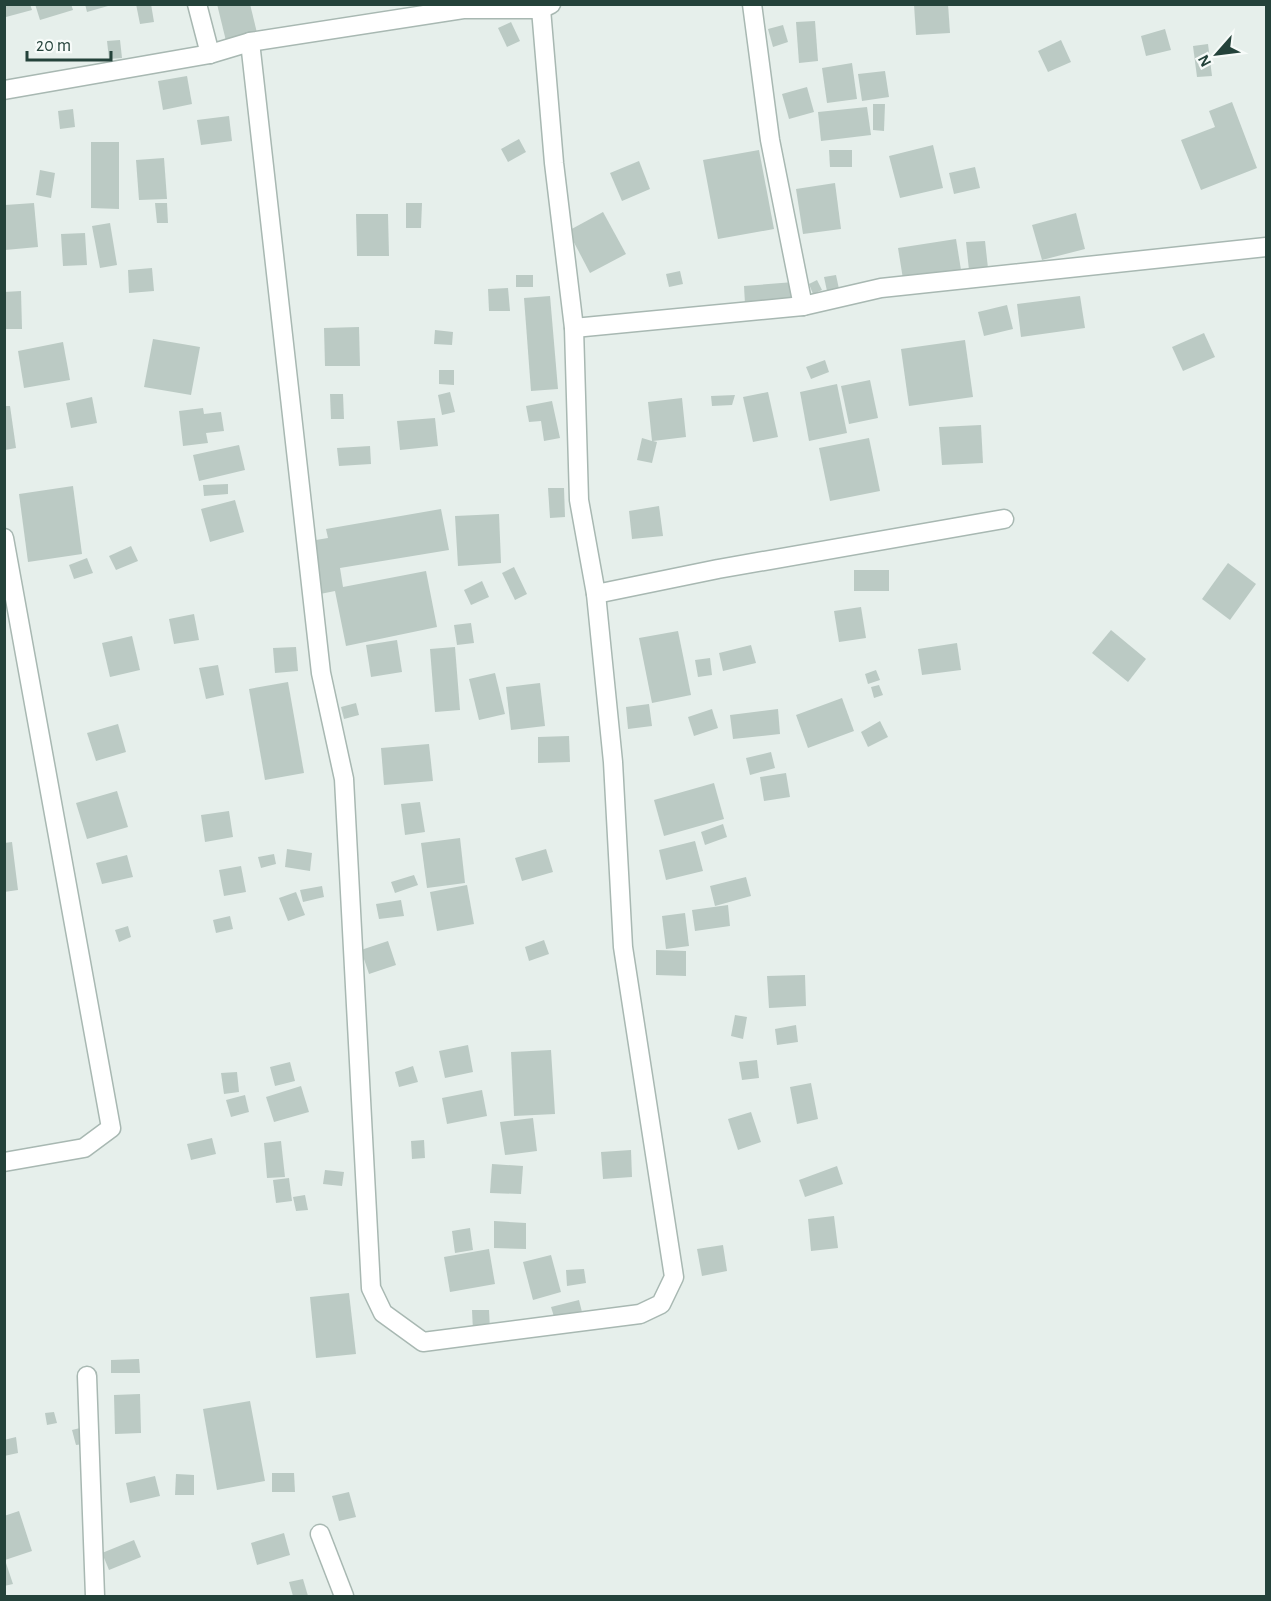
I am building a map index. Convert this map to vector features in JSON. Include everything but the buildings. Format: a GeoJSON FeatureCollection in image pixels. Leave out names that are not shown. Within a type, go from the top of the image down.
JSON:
{"type":"FeatureCollection","features":[{"type":"Feature","properties":{"kind":"street"},"geometry":{"type":"LineString","coordinates":[[197,4],[210,54]]}},
{"type":"Feature","properties":{"kind":"street"},"geometry":{"type":"LineString","coordinates":[[752,4],[770,140],[803,306]]}},
{"type":"Feature","properties":{"kind":"street"},"geometry":{"type":"LineString","coordinates":[[4,90],[210,54],[250,42],[462,7],[546,7],[554,163],[574,328],[579,500],[596,594],[613,762],[623,947],[674,1277],[661,1304],[640,1314],[423,1342],[383,1313],[371,1288],[344,779],[321,674],[250,42]]}},
{"type":"Feature","properties":{"kind":"street"},"geometry":{"type":"LineString","coordinates":[[574,328],[803,306],[881,288],[1266,247]]}},
{"type":"Feature","properties":{"kind":"street"},"geometry":{"type":"LineString","coordinates":[[596,594],[718,569],[1004,519]]}},
{"type":"Feature","properties":{"kind":"street"},"geometry":{"type":"LineString","coordinates":[[4,538],[111,1128],[84,1148],[4,1162]]}},
{"type":"Feature","properties":{"kind":"street"},"geometry":{"type":"LineString","coordinates":[[87,1376],[95,1596]]}},
{"type":"Feature","properties":{"kind":"street"},"geometry":{"type":"LineString","coordinates":[[320,1534],[344,1596]]}}]}
